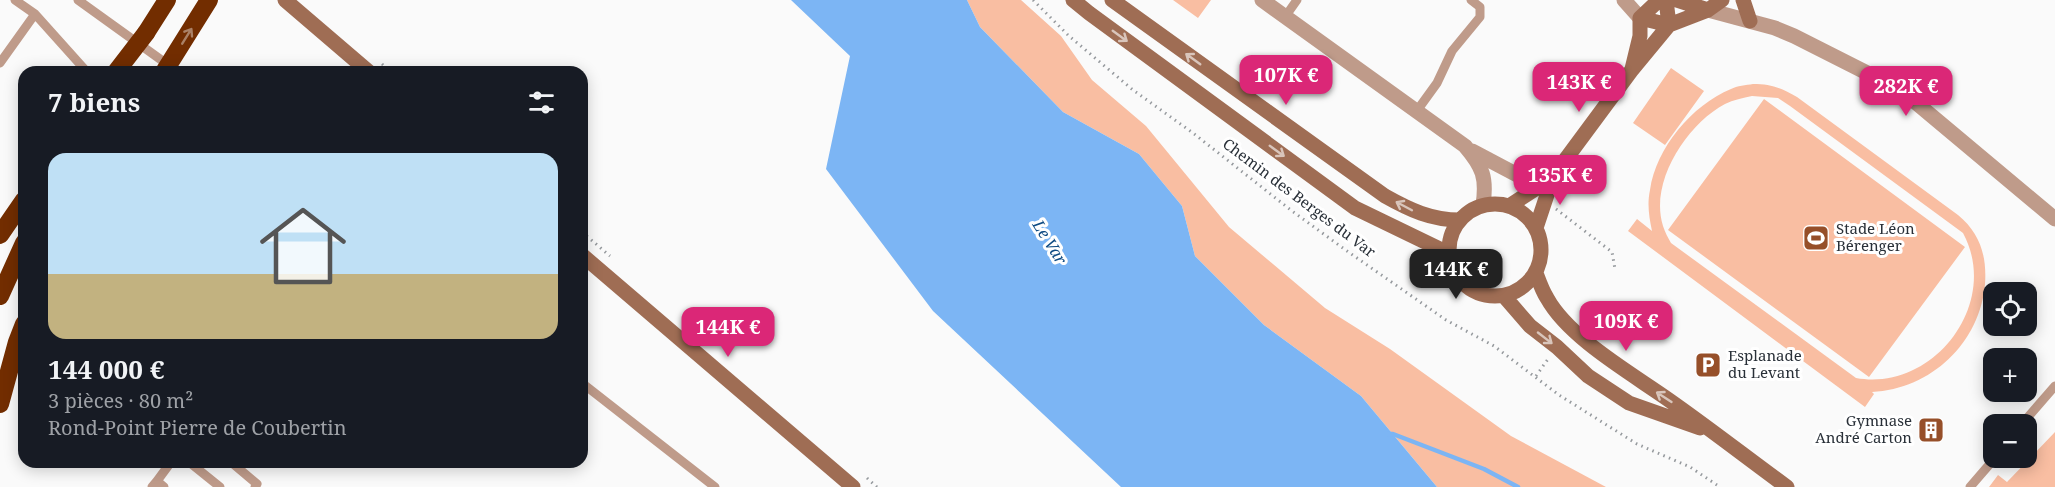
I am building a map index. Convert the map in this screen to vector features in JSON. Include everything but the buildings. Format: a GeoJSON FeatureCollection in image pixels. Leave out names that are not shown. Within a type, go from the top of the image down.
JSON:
{"type":"FeatureCollection","features":[{"type":"Feature","properties":{"kind":"highway"},"geometry":{"type":"LineString","coordinates":[[126,66],[167,0]]}},
{"type":"Feature","properties":{"kind":"highway"},"geometry":{"type":"LineString","coordinates":[[168,66],[209,0]]}},
{"type":"Feature","properties":{"kind":"highway"},"geometry":{"type":"LineString","coordinates":[[121,66],[146,33]]}},
{"type":"Feature","properties":{"kind":"highway"},"geometry":{"type":"LineString","coordinates":[[0,235],[18,209]]}},
{"type":"Feature","properties":{"kind":"highway"},"geometry":{"type":"LineString","coordinates":[[0,296],[18,256]]}},
{"type":"Feature","properties":{"kind":"highway"},"geometry":{"type":"LineString","coordinates":[[0,404],[18,338]]}},
{"type":"Feature","properties":{"kind":"main road"},"geometry":{"type":"LineString","coordinates":[[285,0],[362,66]]}},
{"type":"Feature","properties":{"kind":"main road"},"geometry":{"type":"LineString","coordinates":[[1073,0],[1355,207],[1448,253]]}},
{"type":"Feature","properties":{"kind":"main road"},"geometry":{"type":"LineString","coordinates":[[1113,0],[1385,196],[1426,216],[1444,220],[1460,220]]}},
{"type":"Feature","properties":{"kind":"main road"},"geometry":{"type":"LineString","coordinates":[[1631,71],[1640,36],[1640,18],[1659,0]]}},
{"type":"Feature","properties":{"kind":"main road"},"geometry":{"type":"LineString","coordinates":[[1666,0],[1669,25]]}},
{"type":"Feature","properties":{"kind":"main road"},"geometry":{"type":"LineString","coordinates":[[1677,0],[1708,10]]}},
{"type":"Feature","properties":{"kind":"main road"},"geometry":{"type":"LineString","coordinates":[[1509,206],[1548,180],[1669,25],[1708,10],[1722,0]]}},
{"type":"Feature","properties":{"kind":"main road"},"geometry":{"type":"LineString","coordinates":[[1743,0],[1750,21]]}},
{"type":"Feature","properties":{"kind":"main road"},"geometry":{"type":"LineString","coordinates":[[1640,18],[1669,25]]}},
{"type":"Feature","properties":{"kind":"main road"},"geometry":{"type":"LineString","coordinates":[[1536,228],[1548,180]]}},
{"type":"Feature","properties":{"kind":"main road"},"geometry":{"type":"LineString","coordinates":[[1496,204],[1509,206],[1529,219],[1536,228],[1541,250],[1536,273],[1528,284],[1517,292],[1491,297],[1478,294],[1466,287],[1454,272],[1448,253],[1453,230],[1460,220],[1474,208],[1496,204]]}},
{"type":"Feature","properties":{"kind":"main road"},"geometry":{"type":"LineString","coordinates":[[588,260],[853,487]]}},
{"type":"Feature","properties":{"kind":"main road"},"geometry":{"type":"LineString","coordinates":[[1536,273],[1547,298],[1558,314],[1574,330],[1622,369],[1712,431],[1787,487]]}},
{"type":"Feature","properties":{"kind":"main road"},"geometry":{"type":"LineString","coordinates":[[1504,296],[1530,326],[1588,376],[1629,403],[1712,431]]}},
{"type":"Feature","properties":{"kind":"street"},"geometry":{"type":"LineString","coordinates":[[1262,0],[1465,146],[1527,180],[1548,180]]}},
{"type":"Feature","properties":{"kind":"street"},"geometry":{"type":"LineString","coordinates":[[1624,0],[1640,18]]}},
{"type":"Feature","properties":{"kind":"street"},"geometry":{"type":"LineString","coordinates":[[1708,10],[1794,36],[1886,82],[1908,96],[2055,219]]}},
{"type":"Feature","properties":{"kind":"street"},"geometry":{"type":"LineString","coordinates":[[1465,146],[1480,163],[1484,176],[1483,206]]}},
{"type":"Feature","properties":{"kind":"lane"},"geometry":{"type":"LineString","coordinates":[[15,0],[35,14],[82,66]]}},
{"type":"Feature","properties":{"kind":"lane"},"geometry":{"type":"LineString","coordinates":[[78,0],[170,66]]}},
{"type":"Feature","properties":{"kind":"lane"},"geometry":{"type":"LineString","coordinates":[[1285,16],[1297,0]]}},
{"type":"Feature","properties":{"kind":"lane"},"geometry":{"type":"LineString","coordinates":[[1416,112],[1437,83],[1452,51],[1480,17],[1480,7],[1471,0]]}},
{"type":"Feature","properties":{"kind":"lane"},"geometry":{"type":"LineString","coordinates":[[0,63],[35,14]]}},
{"type":"Feature","properties":{"kind":"lane"},"geometry":{"type":"LineString","coordinates":[[2031,414],[2055,386]]}},
{"type":"Feature","properties":{"kind":"lane"},"geometry":{"type":"LineString","coordinates":[[588,388],[715,487]]}},
{"type":"Feature","properties":{"kind":"lane"},"geometry":{"type":"LineString","coordinates":[[158,485],[168,468]]}},
{"type":"Feature","properties":{"kind":"lane"},"geometry":{"type":"LineString","coordinates":[[196,468],[220,487]]}},
{"type":"Feature","properties":{"kind":"lane"},"geometry":{"type":"LineString","coordinates":[[238,468],[257,484],[255,487]]}},
{"type":"Feature","properties":{"kind":"lane"},"geometry":{"type":"LineString","coordinates":[[1970,487],[1986,468]]}},
{"type":"Feature","properties":{"kind":"path","name":"Chemin des Berges du Var"},"geometry":{"type":"LineString","coordinates":[[1033,0],[1069,36],[1133,90],[1292,211],[1446,320],[1494,346],[1559,395],[1637,444],[1690,467],[1720,487]]}},
{"type":"Feature","properties":{"kind":"path"},"geometry":{"type":"LineString","coordinates":[[1555,201],[1554,208],[1612,252],[1615,269]]}},
{"type":"Feature","properties":{"kind":"path"},"geometry":{"type":"LineString","coordinates":[[1536,376],[1557,347]]}},
{"type":"Feature","properties":{"kind":"shaded area"},"geometry":{"type":"Polygon","coordinates":[[[967,0],[1021,0],[1061,36],[1092,80],[1146,126],[1229,227],[1325,308],[1390,349],[1511,436],[1606,487],[1437,487],[1361,396],[1264,325],[1195,256],[1182,206],[1139,154],[1063,112],[980,27],[967,0]]]}},
{"type":"Feature","properties":{"kind":"shaded area"},"geometry":{"type":"Polygon","coordinates":[[[1173,0],[1211,0],[1198,18],[1173,0]]]}},
{"type":"Feature","properties":{"kind":"shaded area"},"geometry":{"type":"Polygon","coordinates":[[[1671,68],[1704,91],[1665,145],[1633,123],[1671,68]]]}},
{"type":"Feature","properties":{"kind":"shaded area","name":"Stade Léon Bérenger"},"geometry":{"type":"Polygon","coordinates":[[[1750,84],[1776,87],[1797,97],[1958,215],[1977,237],[1985,264],[1985,282],[1983,282],[1981,305],[1974,325],[1963,343],[1949,359],[1914,382],[1894,389],[1872,392],[1874,394],[1865,407],[1628,231],[1637,219],[1652,231],[1649,200],[1654,174],[1668,144],[1678,130],[1690,117],[1717,96],[1750,84]],[[1752,96],[1728,103],[1697,125],[1675,156],[1666,173],[1661,191],[1660,209],[1667,235],[1671,243],[1856,378],[1885,379],[1911,371],[1934,357],[1953,337],[1966,313],[1973,287],[1973,260],[1963,233],[1778,98],[1752,96]]]}},
{"type":"Feature","properties":{"kind":"shaded area","name":"Stade Léon Bérenger"},"geometry":{"type":"Polygon","coordinates":[[[1764,99],[1965,247],[1869,377],[1668,230],[1764,99]]]}},
{"type":"Feature","properties":{"kind":"shaded area"},"geometry":{"type":"Polygon","coordinates":[[[2055,432],[2055,487],[1989,487],[1998,475],[2007,482],[2020,468],[2037,468],[2037,451],[2055,432]]]}},
{"type":"Feature","properties":{"kind":"water","name":"Le Var"},"geometry":{"type":"Polygon","coordinates":[[[791,0],[967,0],[980,27],[1063,112],[1139,154],[1182,206],[1195,256],[1264,325],[1361,396],[1437,487],[1121,487],[933,311],[826,169],[850,56],[791,0]]]}},
{"type":"Feature","properties":{"kind":"waterway"},"geometry":{"type":"LineString","coordinates":[[1388,434],[1484,469],[1518,487]]}},
{"type":"Feature","properties":{"kind":"place","name":"Stade Léon Bérenger"},"geometry":{"type":"Point","coordinates":[1816,238]}},
{"type":"Feature","properties":{"kind":"place","name":"Esplanade du Levant"},"geometry":{"type":"Point","coordinates":[1708,365]}},
{"type":"Feature","properties":{"kind":"place","name":"Gymnase André Carton"},"geometry":{"type":"Point","coordinates":[1931,430]}}]}
